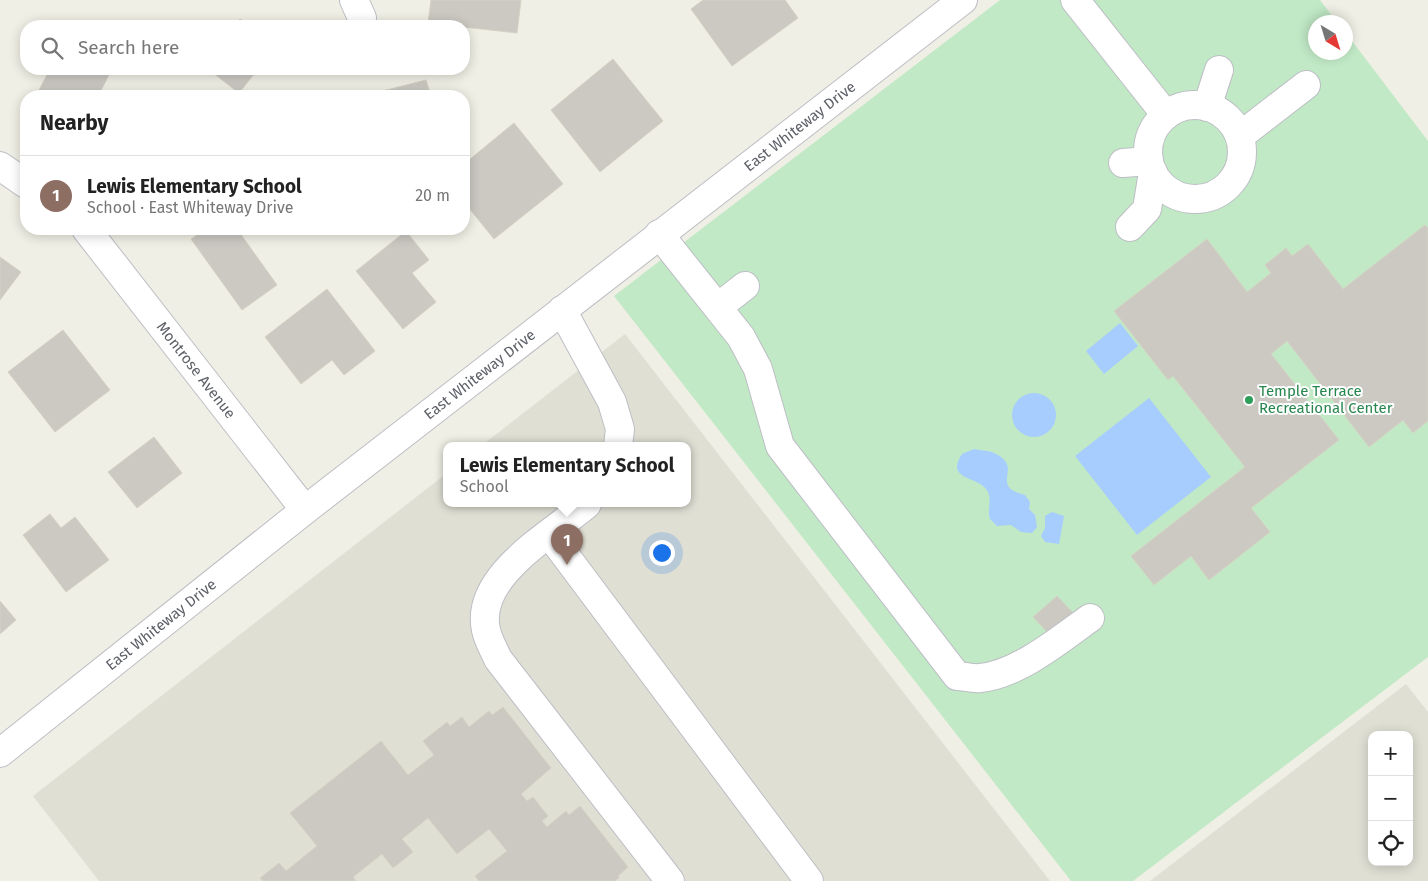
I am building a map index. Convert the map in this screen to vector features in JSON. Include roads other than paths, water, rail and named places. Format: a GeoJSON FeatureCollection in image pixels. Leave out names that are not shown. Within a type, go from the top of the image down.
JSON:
{"type":"FeatureCollection","features":[{"type":"Feature","properties":{"kind":"street","name":"East Whiteway Drive"},"geometry":{"type":"LineString","coordinates":[[0,753],[305,510],[963,0]]}},
{"type":"Feature","properties":{"kind":"street"},"geometry":{"type":"LineString","coordinates":[[1075,0],[1166,115]]}},
{"type":"Feature","properties":{"kind":"street"},"geometry":{"type":"LineString","coordinates":[[1207,106],[1219,70]]}},
{"type":"Feature","properties":{"kind":"street"},"geometry":{"type":"LineString","coordinates":[[1240,136],[1306,85]]}},
{"type":"Feature","properties":{"kind":"street"},"geometry":{"type":"LineString","coordinates":[[1130,226],[1147,209],[1142,165],[1155,127],[1166,115],[1181,108],[1207,106],[1225,115],[1240,136],[1242,155],[1237,173],[1227,187],[1214,196],[1198,199],[1172,193],[1162,186],[1142,165]]}},
{"type":"Feature","properties":{"kind":"street"},"geometry":{"type":"LineString","coordinates":[[0,166],[20,180]]}},
{"type":"Feature","properties":{"kind":"street"},"geometry":{"type":"LineString","coordinates":[[659,234],[741,337],[758,369],[780,446],[957,676],[980,678],[1007,670],[1033,658],[1090,618]]}},
{"type":"Feature","properties":{"kind":"street","name":"Montrose Avenue"},"geometry":{"type":"LineString","coordinates":[[91,235],[305,510]]}},
{"type":"Feature","properties":{"kind":"street"},"geometry":{"type":"LineString","coordinates":[[718,307],[745,286]]}},
{"type":"Feature","properties":{"kind":"street"},"geometry":{"type":"LineString","coordinates":[[562,310],[612,402],[620,429],[618,442]]}},
{"type":"Feature","properties":{"kind":"street"},"geometry":{"type":"LineString","coordinates":[[583,507],[508,568],[487,601],[486,630],[498,659],[670,881]]}},
{"type":"Feature","properties":{"kind":"street"},"geometry":{"type":"LineString","coordinates":[[550,535],[809,881]]}},
{"type":"Feature","properties":{"kind":"water"},"geometry":{"type":"Polygon","coordinates":[[[1120,323],[1138,346],[1104,374],[1086,351],[1120,323]]]}},
{"type":"Feature","properties":{"kind":"water"},"geometry":{"type":"Polygon","coordinates":[[[1030,393],[1038,393],[1050,399],[1056,415],[1050,431],[1038,437],[1030,437],[1018,431],[1012,419],[1012,411],[1018,399],[1030,393]]]}},
{"type":"Feature","properties":{"kind":"water"},"geometry":{"type":"Polygon","coordinates":[[[1149,398],[1211,477],[1137,535],[1075,456],[1149,398]]]}},
{"type":"Feature","properties":{"kind":"water"},"geometry":{"type":"Polygon","coordinates":[[[974,449],[989,451],[1003,458],[1007,464],[1009,487],[1025,495],[1030,502],[1029,509],[1035,515],[1037,527],[1032,533],[1021,532],[1011,525],[997,526],[990,519],[990,498],[988,492],[978,483],[960,474],[957,469],[962,454],[974,449]]]}},
{"type":"Feature","properties":{"kind":"water"},"geometry":{"type":"Polygon","coordinates":[[[1052,512],[1064,516],[1059,544],[1045,542],[1041,536],[1045,528],[1045,516],[1052,512]]]}},
{"type":"Feature","properties":{"kind":"place","name":"Temple Terrace Recreational Center"},"geometry":{"type":"Point","coordinates":[1249,400]}},
{"type":"Feature","properties":{"kind":"place","name":"Lewis Elementary School"},"geometry":{"type":"Point","coordinates":[567,565]}}]}
